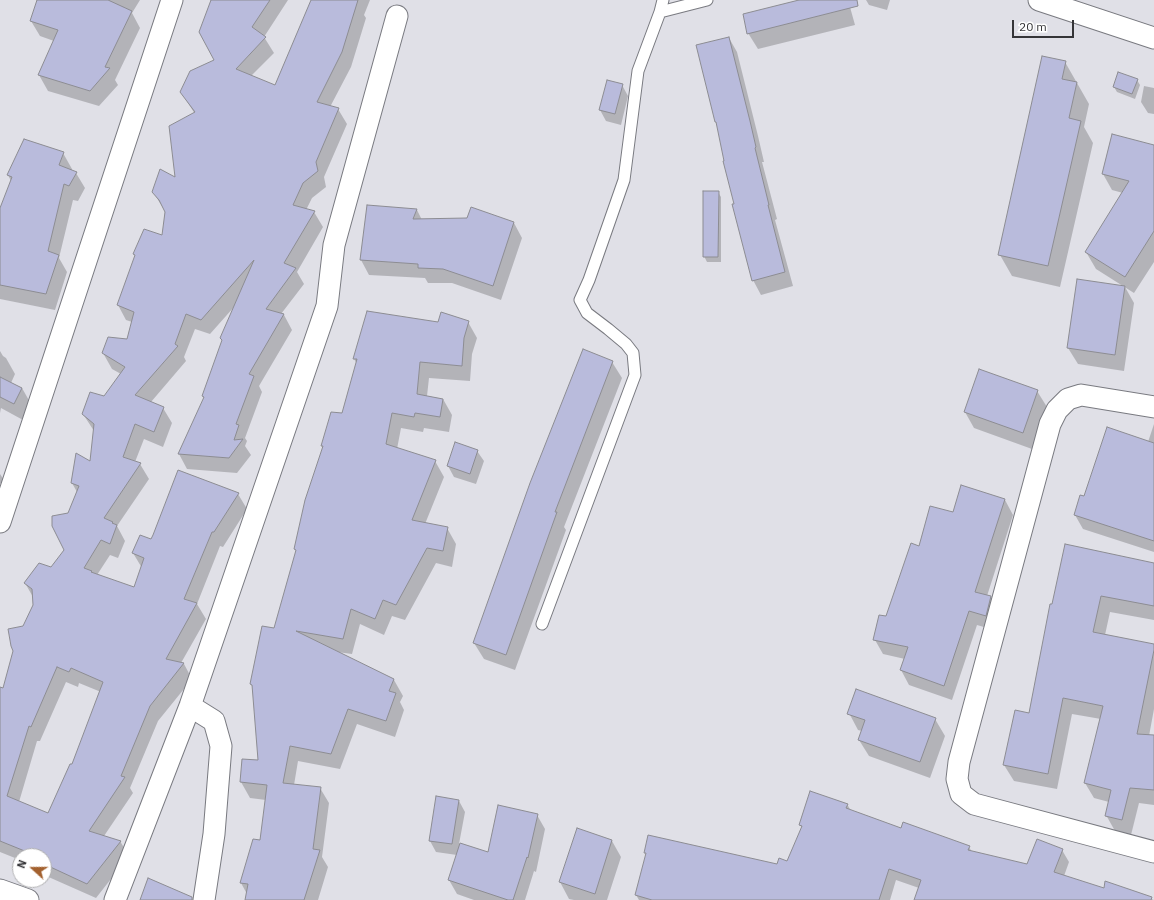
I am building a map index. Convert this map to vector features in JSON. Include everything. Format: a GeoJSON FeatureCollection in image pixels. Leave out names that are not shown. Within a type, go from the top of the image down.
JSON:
{"type":"FeatureCollection","features":[{"type":"Feature","properties":{"kind":"street"},"geometry":{"type":"LineString","coordinates":[[0,522],[172,0]]}},
{"type":"Feature","properties":{"kind":"street"},"geometry":{"type":"LineString","coordinates":[[1039,0],[1154,38]]}},
{"type":"Feature","properties":{"kind":"street"},"geometry":{"type":"LineString","coordinates":[[115,900],[190,706],[327,306],[334,245],[397,16]]}},
{"type":"Feature","properties":{"kind":"street"},"geometry":{"type":"LineString","coordinates":[[1154,407],[1081,395],[1068,399],[1056,410],[1050,424],[959,762],[957,779],[961,794],[974,804],[1154,852]]}},
{"type":"Feature","properties":{"kind":"street"},"geometry":{"type":"LineString","coordinates":[[190,706],[214,721],[220,746],[214,834],[204,900]]}},
{"type":"Feature","properties":{"kind":"street"},"geometry":{"type":"LineString","coordinates":[[0,890],[28,900]]}},
{"type":"Feature","properties":{"kind":"lane"},"geometry":{"type":"LineString","coordinates":[[542,624],[635,375],[633,353],[626,344],[587,313],[580,300],[589,280],[624,180],[638,71],[663,0]]}},
{"type":"Feature","properties":{"kind":"lane"},"geometry":{"type":"LineString","coordinates":[[660,12],[707,0]]}},
{"type":"Feature","properties":{"kind":"building"},"geometry":{"type":"Polygon","coordinates":[[[37,0],[108,0],[132,11],[105,67],[110,68],[90,91],[38,75],[58,30],[30,21],[37,0]]]}},
{"type":"Feature","properties":{"kind":"building"},"geometry":{"type":"Polygon","coordinates":[[[211,0],[270,0],[252,27],[266,37],[236,69],[275,85],[311,0],[358,0],[342,52],[317,102],[339,108],[316,162],[318,171],[303,183],[293,205],[315,211],[284,263],[296,268],[266,309],[284,314],[249,374],[254,376],[236,424],[239,425],[234,440],[243,439],[229,458],[178,454],[204,397],[202,396],[222,340],[220,338],[254,260],[201,320],[186,314],[175,344],[178,346],[135,395],[164,407],[154,432],[135,424],[123,457],[141,463],[104,518],[117,525],[110,544],[101,540],[84,568],[92,571],[91,572],[134,587],[144,558],[132,553],[140,535],[151,539],[178,470],[239,493],[214,532],[212,532],[184,599],[197,603],[166,659],[184,663],[150,706],[121,776],[125,777],[89,831],[121,841],[87,884],[52,868],[52,848],[17,848],[0,841],[0,687],[3,688],[13,651],[8,629],[23,626],[33,605],[32,589],[24,583],[39,563],[51,567],[64,550],[52,526],[52,516],[68,513],[79,486],[71,483],[76,453],[90,461],[94,424],[82,414],[90,392],[104,396],[125,367],[102,353],[108,337],[127,339],[134,312],[117,305],[135,255],[133,254],[144,229],[162,235],[165,212],[159,200],[152,192],[160,169],[175,177],[169,126],[195,112],[180,92],[190,71],[214,60],[199,32],[211,0]],[[57,667],[31,727],[29,726],[7,796],[48,813],[70,764],[72,764],[103,682],[71,668],[69,672],[57,667]]]}},
{"type":"Feature","properties":{"kind":"building"},"geometry":{"type":"Polygon","coordinates":[[[799,0],[857,0],[858,6],[747,34],[743,14],[799,0]]]}},
{"type":"Feature","properties":{"kind":"building"},"geometry":{"type":"Polygon","coordinates":[[[729,37],[785,272],[752,281],[732,204],[734,204],[723,161],[716,122],[696,45],[729,37]]]}},
{"type":"Feature","properties":{"kind":"building"},"geometry":{"type":"Polygon","coordinates":[[[1042,56],[1066,61],[1062,79],[1077,82],[1069,118],[1081,121],[1048,266],[998,255],[1042,56]]]}},
{"type":"Feature","properties":{"kind":"building"},"geometry":{"type":"Polygon","coordinates":[[[1118,72],[1138,79],[1132,94],[1113,87],[1118,72]]]}},
{"type":"Feature","properties":{"kind":"building"},"geometry":{"type":"Polygon","coordinates":[[[607,80],[623,84],[615,114],[599,110],[607,80]]]}},
{"type":"Feature","properties":{"kind":"building"},"geometry":{"type":"Polygon","coordinates":[[[1112,134],[1154,145],[1154,231],[1125,277],[1085,252],[1129,181],[1102,174],[1112,134]]]}},
{"type":"Feature","properties":{"kind":"building"},"geometry":{"type":"Polygon","coordinates":[[[24,139],[64,152],[59,165],[77,172],[69,186],[64,184],[48,251],[59,255],[46,294],[0,285],[0,208],[12,177],[7,175],[24,139]]]}},
{"type":"Feature","properties":{"kind":"building"},"geometry":{"type":"Polygon","coordinates":[[[703,191],[719,191],[718,257],[703,257],[703,191]]]}},
{"type":"Feature","properties":{"kind":"building"},"geometry":{"type":"Polygon","coordinates":[[[367,205],[417,209],[413,219],[467,218],[471,207],[514,222],[493,286],[443,269],[418,268],[418,264],[360,260],[367,205]]]}},
{"type":"Feature","properties":{"kind":"building"},"geometry":{"type":"Polygon","coordinates":[[[1077,279],[1125,286],[1115,355],[1067,348],[1077,279]]]}},
{"type":"Feature","properties":{"kind":"building"},"geometry":{"type":"Polygon","coordinates":[[[367,311],[438,322],[441,312],[469,321],[464,338],[462,366],[420,362],[417,394],[443,399],[440,417],[415,413],[414,417],[392,413],[386,444],[436,460],[412,520],[448,527],[443,551],[427,548],[396,605],[383,600],[375,619],[351,609],[343,639],[296,631],[394,679],[389,691],[396,693],[386,721],[348,709],[331,754],[290,746],[283,783],[321,787],[313,849],[320,850],[304,900],[245,900],[248,884],[240,883],[253,839],[260,840],[267,785],[240,782],[242,759],[258,760],[252,685],[250,684],[262,626],[274,628],[296,550],[294,549],[305,500],[323,446],[321,446],[331,412],[342,413],[357,359],[353,359],[367,311]]]}},
{"type":"Feature","properties":{"kind":"building"},"geometry":{"type":"Polygon","coordinates":[[[583,349],[613,361],[555,512],[557,512],[506,655],[473,643],[530,483],[583,349]]]}},
{"type":"Feature","properties":{"kind":"building"},"geometry":{"type":"Polygon","coordinates":[[[979,369],[1038,390],[1023,433],[964,412],[979,369]]]}},
{"type":"Feature","properties":{"kind":"building"},"geometry":{"type":"Polygon","coordinates":[[[0,377],[22,388],[14,404],[0,397],[0,377]]]}},
{"type":"Feature","properties":{"kind":"building"},"geometry":{"type":"Polygon","coordinates":[[[1107,427],[1154,443],[1154,541],[1074,515],[1080,495],[1084,496],[1107,427]]]}},
{"type":"Feature","properties":{"kind":"building"},"geometry":{"type":"Polygon","coordinates":[[[455,442],[478,450],[470,474],[447,466],[455,442]]]}},
{"type":"Feature","properties":{"kind":"building"},"geometry":{"type":"Polygon","coordinates":[[[961,485],[1005,499],[975,592],[991,596],[986,616],[969,611],[944,686],[900,670],[908,647],[873,640],[879,615],[886,616],[911,543],[919,546],[930,506],[953,512],[961,485]]]}},
{"type":"Feature","properties":{"kind":"building"},"geometry":{"type":"Polygon","coordinates":[[[1065,544],[1154,563],[1154,606],[1101,596],[1093,632],[1154,644],[1137,734],[1154,735],[1154,790],[1130,788],[1122,820],[1105,816],[1111,790],[1084,783],[1103,706],[1063,698],[1048,774],[1003,765],[1015,710],[1029,713],[1050,604],[1052,604],[1065,544]]]}},
{"type":"Feature","properties":{"kind":"building"},"geometry":{"type":"Polygon","coordinates":[[[856,689],[936,718],[920,762],[858,740],[865,720],[847,714],[856,689]]]}},
{"type":"Feature","properties":{"kind":"building"},"geometry":{"type":"Polygon","coordinates":[[[810,791],[848,804],[846,808],[901,828],[903,822],[970,846],[968,850],[1027,864],[1037,839],[1063,849],[1054,872],[1104,888],[1105,881],[1152,897],[1151,900],[914,900],[921,880],[889,869],[879,900],[652,900],[635,895],[646,853],[644,853],[648,835],[777,864],[779,858],[787,861],[802,826],[799,825],[810,791]]]}},
{"type":"Feature","properties":{"kind":"building"},"geometry":{"type":"Polygon","coordinates":[[[436,796],[459,800],[452,844],[429,841],[436,796]]]}},
{"type":"Feature","properties":{"kind":"building"},"geometry":{"type":"Polygon","coordinates":[[[498,805],[538,814],[528,858],[527,857],[513,900],[508,900],[448,880],[460,843],[488,852],[498,805]]]}},
{"type":"Feature","properties":{"kind":"building"},"geometry":{"type":"Polygon","coordinates":[[[577,828],[612,840],[595,894],[559,882],[577,828]]]}},
{"type":"Feature","properties":{"kind":"building"},"geometry":{"type":"Polygon","coordinates":[[[148,878],[192,897],[192,900],[140,900],[148,878]]]}}]}
